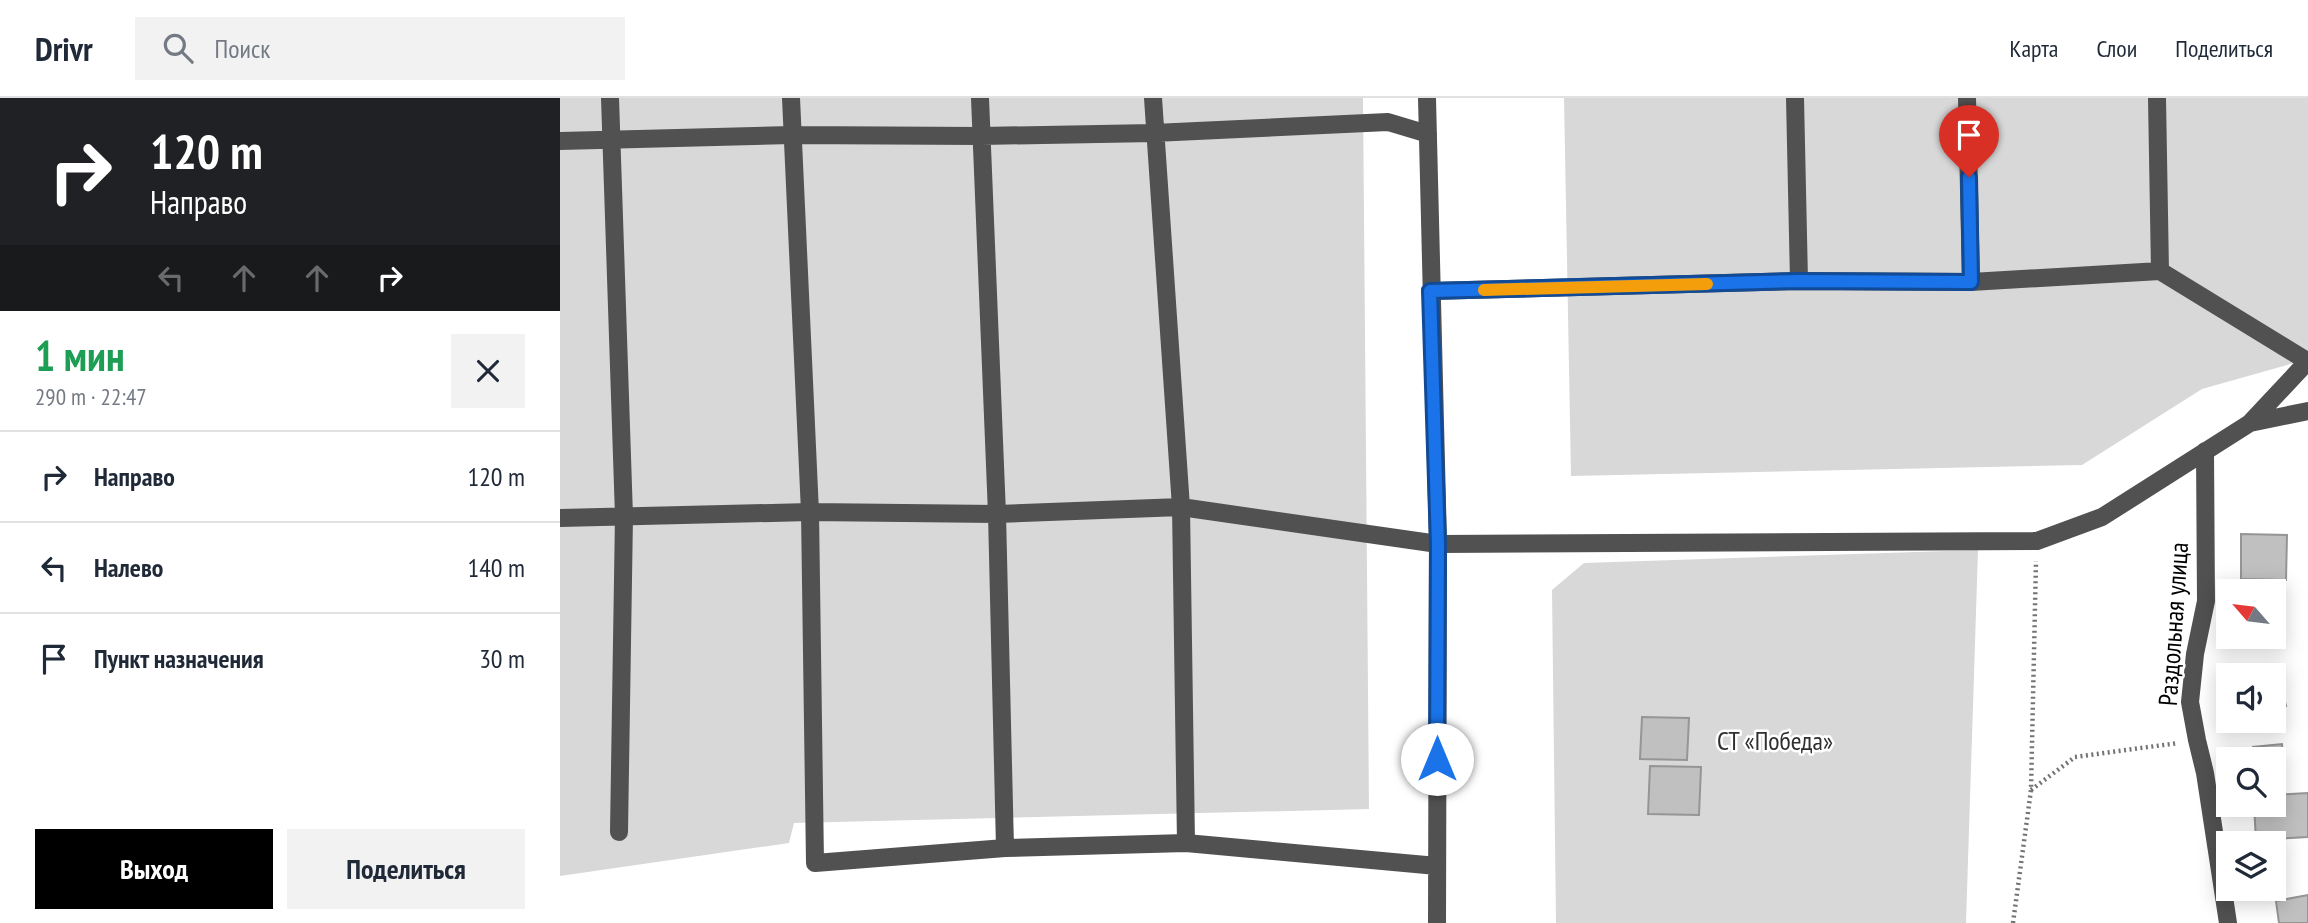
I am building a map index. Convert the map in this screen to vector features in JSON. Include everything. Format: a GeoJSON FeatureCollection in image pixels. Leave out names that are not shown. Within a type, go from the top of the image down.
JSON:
{"type":"FeatureCollection","features":[{"type":"Feature","properties":{"kind":"street"},"geometry":{"type":"LineString","coordinates":[[610,98],[624,516],[618,832]]}},
{"type":"Feature","properties":{"kind":"street"},"geometry":{"type":"LineString","coordinates":[[791,98],[810,512],[815,863],[1005,848],[1186,843],[1437,866]]}},
{"type":"Feature","properties":{"kind":"street"},"geometry":{"type":"LineString","coordinates":[[980,98],[997,514],[1005,848]]}},
{"type":"Feature","properties":{"kind":"street"},"geometry":{"type":"LineString","coordinates":[[1153,98],[1181,507],[1186,843]]}},
{"type":"Feature","properties":{"kind":"street"},"geometry":{"type":"LineString","coordinates":[[1427,98],[1438,544],[1437,923]]}},
{"type":"Feature","properties":{"kind":"street"},"geometry":{"type":"LineString","coordinates":[[1795,98],[1799,281]]}},
{"type":"Feature","properties":{"kind":"street"},"geometry":{"type":"LineString","coordinates":[[1967,98],[1971,282]]}},
{"type":"Feature","properties":{"kind":"street"},"geometry":{"type":"LineString","coordinates":[[2157,98],[2160,271]]}},
{"type":"Feature","properties":{"kind":"street"},"geometry":{"type":"LineString","coordinates":[[560,141],[791,135],[1154,133],[1388,122],[1427,134]]}},
{"type":"Feature","properties":{"kind":"street"},"geometry":{"type":"LineString","coordinates":[[560,518],[810,512],[997,514],[1181,507],[1438,544],[2037,541],[2102,517],[2249,424],[2308,361],[2160,271],[1971,282],[1799,281],[1430,291]]}},
{"type":"Feature","properties":{"kind":"street"},"geometry":{"type":"LineString","coordinates":[[2249,424],[2308,411]]}},
{"type":"Feature","properties":{"kind":"street","name":"Раздольная улица"},"geometry":{"type":"LineString","coordinates":[[2205,451],[2206,601],[2195,654],[2190,702],[2205,773],[2228,923]]}},
{"type":"Feature","properties":{"kind":"path"},"geometry":{"type":"LineString","coordinates":[[2013,923],[2031,790],[2037,541]]}},
{"type":"Feature","properties":{"kind":"path"},"geometry":{"type":"LineString","coordinates":[[2031,790],[2075,757],[2197,740]]}},
{"type":"Feature","properties":{"kind":"green space"},"geometry":{"type":"Polygon","coordinates":[[[560,98],[1363,98],[1369,809],[794,823],[789,843],[560,876],[560,98]]]}},
{"type":"Feature","properties":{"kind":"green space"},"geometry":{"type":"Polygon","coordinates":[[[1564,98],[2308,98],[2308,359],[2202,389],[2082,465],[1571,476],[1564,98]]]}},
{"type":"Feature","properties":{"kind":"green space","name":"СТ «Победа»"},"geometry":{"type":"Polygon","coordinates":[[[1978,550],[1966,923],[1556,923],[1552,590],[1584,563],[1978,550]]]}},
{"type":"Feature","properties":{"kind":"building"},"geometry":{"type":"Polygon","coordinates":[[[2241,534],[2287,535],[2286,580],[2241,579],[2241,534]]]}},
{"type":"Feature","properties":{"kind":"building"},"geometry":{"type":"Polygon","coordinates":[[[1642,717],[1689,718],[1687,760],[1640,759],[1642,717]]]}},
{"type":"Feature","properties":{"kind":"building"},"geometry":{"type":"Polygon","coordinates":[[[2282,744],[2282,747],[2253,747],[2282,744]]]}},
{"type":"Feature","properties":{"kind":"building"},"geometry":{"type":"Polygon","coordinates":[[[1650,766],[1701,767],[1699,815],[1648,814],[1650,766]]]}},
{"type":"Feature","properties":{"kind":"building"},"geometry":{"type":"Polygon","coordinates":[[[2308,793],[2308,837],[2286,838],[2286,831],[2255,831],[2255,817],[2286,817],[2286,794],[2308,793]]]}},
{"type":"Feature","properties":{"kind":"building"},"geometry":{"type":"Polygon","coordinates":[[[2308,895],[2308,923],[2279,923],[2276,901],[2308,895]]]}},
{"type":"Feature","properties":{"kind":"slow traffic"},"geometry":{"type":"LineString","coordinates":[[1484,290],[1707,284]]}},
{"type":"Feature","properties":{"kind":"route"},"geometry":{"type":"LineString","coordinates":[[1437,759],[1438,544],[1430,291],[1799,281],[1971,282],[1969,177]]}}]}
